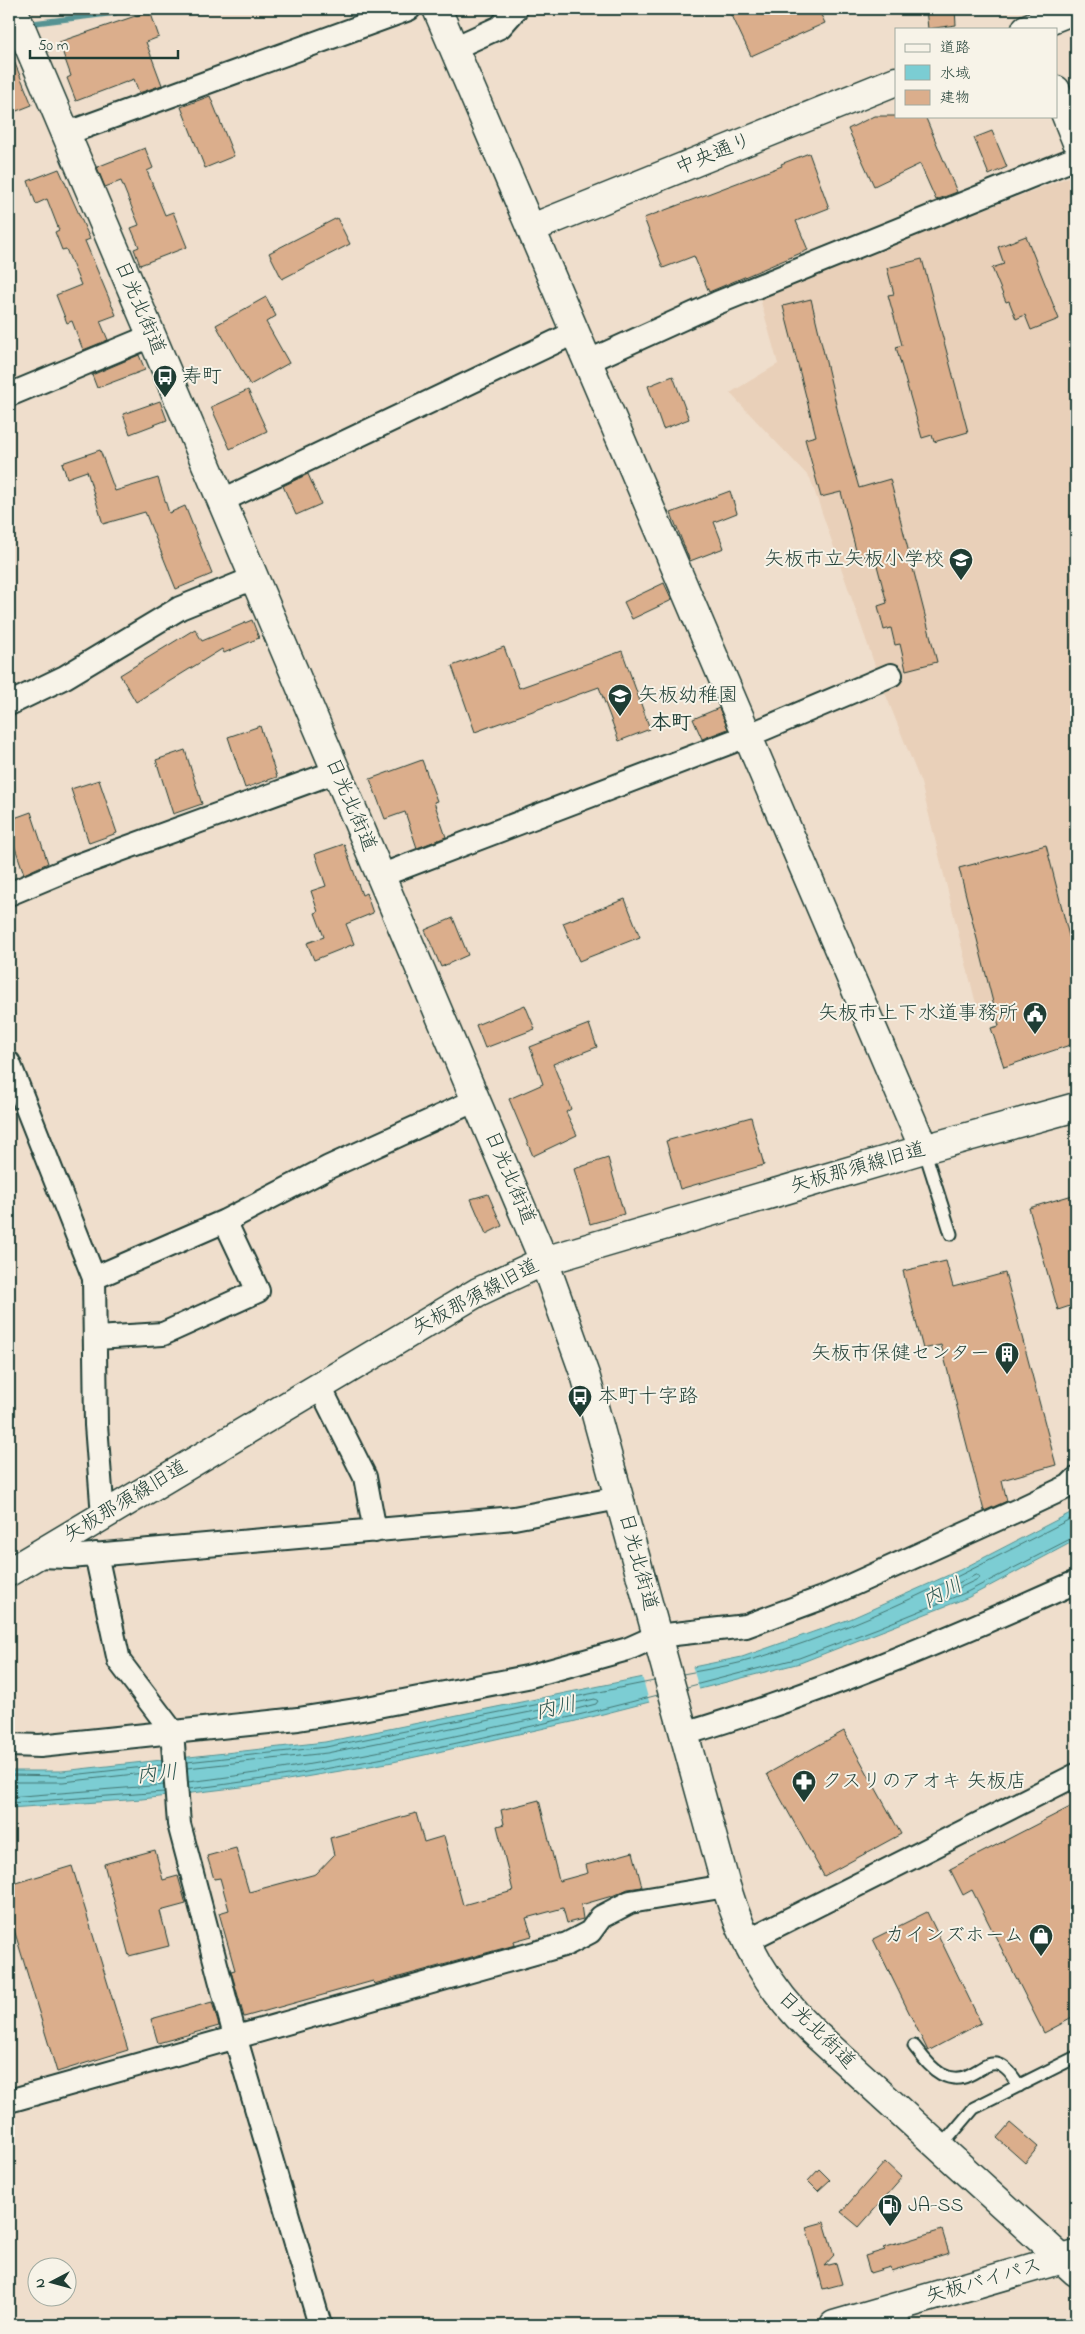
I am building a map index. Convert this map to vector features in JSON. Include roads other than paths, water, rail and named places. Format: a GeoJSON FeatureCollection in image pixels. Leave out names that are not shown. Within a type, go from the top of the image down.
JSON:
{"type":"FeatureCollection","features":[{"type":"Feature","properties":{"kind":"main road","name":"日光北街道"},"geometry":{"type":"LineString","coordinates":[[13,9],[544,1261],[586,1378],[726,1886],[746,1941],[762,1972],[790,2008],[940,2148],[1072,2262]]}},
{"type":"Feature","properties":{"kind":"main road"},"geometry":{"type":"LineString","coordinates":[[437,9],[924,1149]]}},
{"type":"Feature","properties":{"kind":"main road"},"geometry":{"type":"LineString","coordinates":[[1028,23],[1076,9]]}},
{"type":"Feature","properties":{"kind":"main road","name":"中央通り"},"geometry":{"type":"LineString","coordinates":[[532,228],[895,81]]}},
{"type":"Feature","properties":{"kind":"main road"},"geometry":{"type":"LineString","coordinates":[[1058,95],[1076,140]]}},
{"type":"Feature","properties":{"kind":"main road","name":"矢板那須線旧道"},"geometry":{"type":"LineString","coordinates":[[9,1572],[478,1292],[544,1261],[924,1149],[1076,1107]]}},
{"type":"Feature","properties":{"kind":"main road","name":"矢板バイパス"},"geometry":{"type":"LineString","coordinates":[[834,2325],[896,2316],[1072,2262]]}},
{"type":"Feature","properties":{"kind":"street"},"geometry":{"type":"LineString","coordinates":[[66,134],[409,9]]}},
{"type":"Feature","properties":{"kind":"street"},"geometry":{"type":"LineString","coordinates":[[454,48],[500,27],[516,9]]}},
{"type":"Feature","properties":{"kind":"street"},"geometry":{"type":"LineString","coordinates":[[589,361],[717,303],[1076,158]]}},
{"type":"Feature","properties":{"kind":"street"},"geometry":{"type":"LineString","coordinates":[[221,501],[576,332]]}},
{"type":"Feature","properties":{"kind":"street"},"geometry":{"type":"LineString","coordinates":[[9,395],[151,336]]}},
{"type":"Feature","properties":{"kind":"street"},"geometry":{"type":"LineString","coordinates":[[9,704],[65,677],[180,608],[254,578]]}},
{"type":"Feature","properties":{"kind":"street"},"geometry":{"type":"LineString","coordinates":[[380,876],[747,736],[891,675]]}},
{"type":"Feature","properties":{"kind":"street"},"geometry":{"type":"LineString","coordinates":[[9,894],[58,873],[336,772]]}},
{"type":"Feature","properties":{"kind":"street"},"geometry":{"type":"LineString","coordinates":[[9,1063],[94,1278],[96,1425],[103,1516]]}},
{"type":"Feature","properties":{"kind":"street"},"geometry":{"type":"LineString","coordinates":[[94,1278],[225,1221],[329,1167],[476,1100]]}},
{"type":"Feature","properties":{"kind":"street"},"geometry":{"type":"LineString","coordinates":[[96,1338],[163,1334],[258,1290],[225,1221]]}},
{"type":"Feature","properties":{"kind":"street"},"geometry":{"type":"LineString","coordinates":[[320,1387],[365,1477],[375,1531]]}},
{"type":"Feature","properties":{"kind":"street"},"geometry":{"type":"LineString","coordinates":[[9,1746],[40,1746],[298,1719],[362,1709],[536,1674],[659,1642],[746,1626],[825,1598],[1027,1506],[1069,1486],[1076,1479]]}},
{"type":"Feature","properties":{"kind":"street"},"geometry":{"type":"LineString","coordinates":[[36,1556],[96,1554],[514,1518],[620,1498]]}},
{"type":"Feature","properties":{"kind":"street"},"geometry":{"type":"LineString","coordinates":[[96,1554],[119,1660],[172,1731],[179,1824],[235,2036],[320,2325]]}},
{"type":"Feature","properties":{"kind":"street"},"geometry":{"type":"LineString","coordinates":[[681,1724],[735,1719],[862,1674],[1076,1582]]}},
{"type":"Feature","properties":{"kind":"street"},"geometry":{"type":"LineString","coordinates":[[746,1941],[1076,1775]]}},
{"type":"Feature","properties":{"kind":"street"},"geometry":{"type":"LineString","coordinates":[[9,2101],[567,1944],[590,1932],[600,1917],[630,1902],[726,1886]]}},
{"type":"Feature","properties":{"kind":"lane"},"geometry":{"type":"LineString","coordinates":[[924,1149],[951,1234]]}},
{"type":"Feature","properties":{"kind":"lane"},"geometry":{"type":"LineString","coordinates":[[914,2046],[940,2074],[949,2077],[965,2077],[991,2064],[1000,2063],[1007,2067],[1019,2086]]}},
{"type":"Feature","properties":{"kind":"lane"},"geometry":{"type":"LineString","coordinates":[[940,2148],[967,2113],[1076,2057]]}},
{"type":"Feature","properties":{"kind":"water","name":"内川"},"geometry":{"type":"Polygon","coordinates":[[[1076,1510],[1076,1540],[969,1597],[800,1663],[572,1722],[393,1762],[258,1785],[142,1799],[9,1808],[9,1771],[62,1771],[325,1742],[742,1657],[850,1619],[960,1570],[1076,1510]]]}},
{"type":"Feature","properties":{"kind":"waterway"},"geometry":{"type":"LineString","coordinates":[[34,23],[115,13],[124,9]]}},
{"type":"Feature","properties":{"kind":"place","name":"寿町"},"geometry":{"type":"Point","coordinates":[165,398]}},
{"type":"Feature","properties":{"kind":"place","name":"矢板市立矢板小学校"},"geometry":{"type":"Point","coordinates":[961,581]}},
{"type":"Feature","properties":{"kind":"place","name":"矢板幼稚園"},"geometry":{"type":"Point","coordinates":[620,717]}},
{"type":"Feature","properties":{"kind":"place","name":"矢板市上下水道事務所"},"geometry":{"type":"Point","coordinates":[1035,1035]}},
{"type":"Feature","properties":{"kind":"place","name":"矢板市保健センター"},"geometry":{"type":"Point","coordinates":[1007,1375]}},
{"type":"Feature","properties":{"kind":"place","name":"本町十字路"},"geometry":{"type":"Point","coordinates":[580,1418]}},
{"type":"Feature","properties":{"kind":"place","name":"クスリのアオキ 矢板店"},"geometry":{"type":"Point","coordinates":[804,1803]}},
{"type":"Feature","properties":{"kind":"place","name":"カインズホーム"},"geometry":{"type":"Point","coordinates":[1041,1957]}},
{"type":"Feature","properties":{"kind":"place","name":"JA-SS"},"geometry":{"type":"Point","coordinates":[890,2227]}},
{"type":"Feature","properties":{"kind":"district","name":"本町"},"geometry":{"type":"Point","coordinates":[671,724]}}]}
